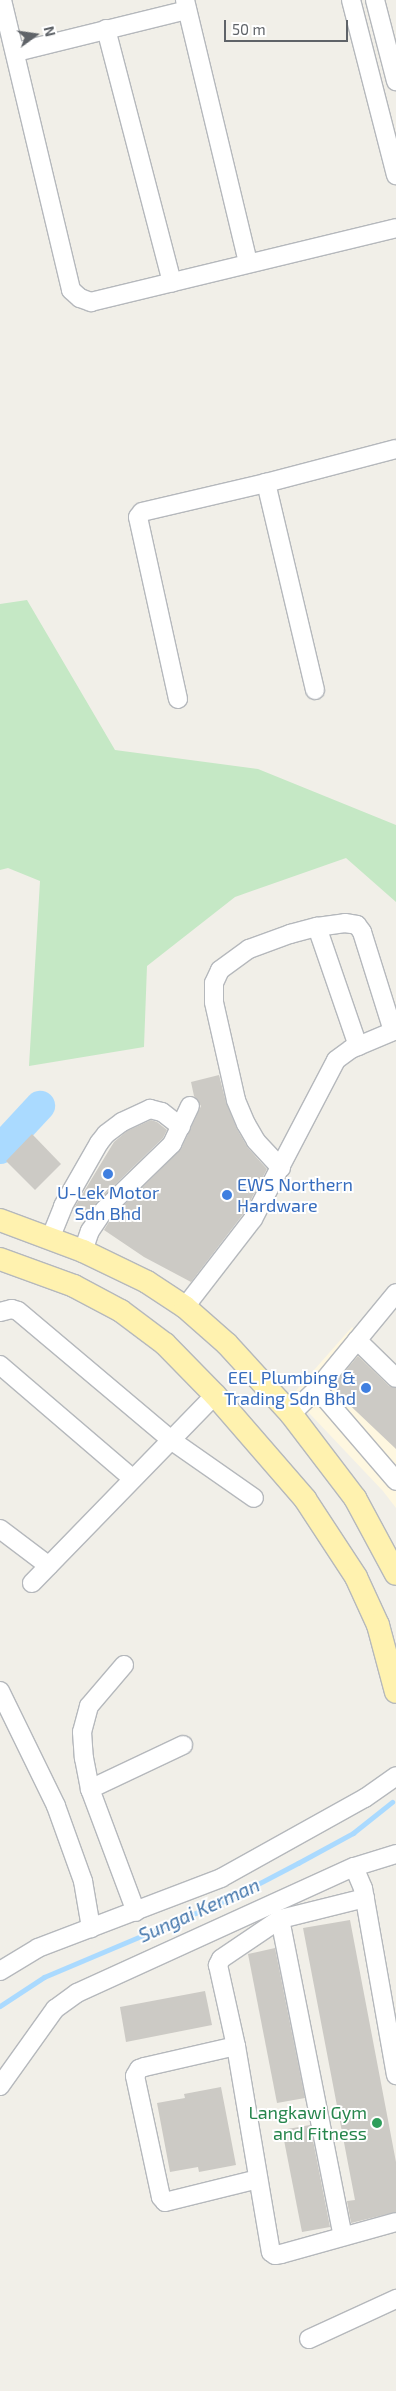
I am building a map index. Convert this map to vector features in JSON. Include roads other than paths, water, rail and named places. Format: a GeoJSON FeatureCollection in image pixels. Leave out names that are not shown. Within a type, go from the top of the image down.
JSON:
{"type":"FeatureCollection","features":[{"type":"Feature","properties":{"kind":"main road"},"geometry":{"type":"LineString","coordinates":[[0,1220],[83,1251],[147,1282],[185,1307],[227,1344],[291,1414],[354,1498],[396,1574]]}},
{"type":"Feature","properties":{"kind":"main road"},"geometry":{"type":"LineString","coordinates":[[0,1259],[74,1286],[121,1311],[165,1344],[215,1395],[305,1499],[356,1577],[378,1625],[396,1692]]}},
{"type":"Feature","properties":{"kind":"street"},"geometry":{"type":"LineString","coordinates":[[2,0],[16,52],[71,290],[80,298],[91,302],[396,228]]}},
{"type":"Feature","properties":{"kind":"street"},"geometry":{"type":"LineString","coordinates":[[351,0],[396,175]]}},
{"type":"Feature","properties":{"kind":"street"},"geometry":{"type":"LineString","coordinates":[[375,0],[396,81]]}},
{"type":"Feature","properties":{"kind":"street"},"geometry":{"type":"LineString","coordinates":[[16,52],[106,29],[186,5],[248,263]]}},
{"type":"Feature","properties":{"kind":"street"},"geometry":{"type":"LineString","coordinates":[[106,29],[172,283]]}},
{"type":"Feature","properties":{"kind":"street"},"geometry":{"type":"LineString","coordinates":[[178,699],[138,517],[142,512],[266,483],[396,449]]}},
{"type":"Feature","properties":{"kind":"street"},"geometry":{"type":"LineString","coordinates":[[266,483],[315,690]]}},
{"type":"Feature","properties":{"kind":"street"},"geometry":{"type":"LineString","coordinates":[[185,1307],[253,1219],[281,1168],[336,1060],[342,1054],[358,1046],[395,1031],[362,932],[357,925],[345,923],[317,927],[249,949],[220,970],[214,983],[214,1002],[236,1100],[246,1124],[256,1141],[281,1168]]}},
{"type":"Feature","properties":{"kind":"street"},"geometry":{"type":"LineString","coordinates":[[317,927],[358,1046]]}},
{"type":"Feature","properties":{"kind":"street"},"geometry":{"type":"LineString","coordinates":[[83,1251],[90,1231],[104,1210],[154,1164],[172,1144],[190,1106]]}},
{"type":"Feature","properties":{"kind":"street"},"geometry":{"type":"LineString","coordinates":[[50,1239],[63,1206],[99,1142],[106,1134],[122,1122],[150,1109],[162,1112],[181,1127]]}},
{"type":"Feature","properties":{"kind":"street"},"geometry":{"type":"LineString","coordinates":[[291,1414],[317,1389],[396,1293]]}},
{"type":"Feature","properties":{"kind":"street"},"geometry":{"type":"LineString","coordinates":[[0,1312],[12,1308],[18,1311],[171,1440],[254,1498]]}},
{"type":"Feature","properties":{"kind":"street"},"geometry":{"type":"LineString","coordinates":[[357,1340],[396,1378]]}},
{"type":"Feature","properties":{"kind":"street"},"geometry":{"type":"LineString","coordinates":[[0,1365],[133,1479]]}},
{"type":"Feature","properties":{"kind":"street"},"geometry":{"type":"LineString","coordinates":[[317,1389],[396,1481]]}},
{"type":"Feature","properties":{"kind":"street"},"geometry":{"type":"LineString","coordinates":[[32,1583],[215,1395]]}},
{"type":"Feature","properties":{"kind":"street"},"geometry":{"type":"LineString","coordinates":[[0,1529],[49,1566]]}},
{"type":"Feature","properties":{"kind":"street"},"geometry":{"type":"LineString","coordinates":[[124,1665],[89,1706],[82,1732],[84,1758],[90,1789],[136,1912]]}},
{"type":"Feature","properties":{"kind":"street"},"geometry":{"type":"LineString","coordinates":[[0,1691],[56,1806],[83,1881],[91,1928]]}},
{"type":"Feature","properties":{"kind":"street"},"geometry":{"type":"LineString","coordinates":[[90,1789],[183,1745]]}},
{"type":"Feature","properties":{"kind":"street"},"geometry":{"type":"LineString","coordinates":[[0,1971],[38,1948],[221,1878],[365,1798],[396,1776]]}},
{"type":"Feature","properties":{"kind":"street"},"geometry":{"type":"LineString","coordinates":[[0,2086],[55,2009],[77,1993],[354,1868],[396,1854]]}},
{"type":"Feature","properties":{"kind":"street"},"geometry":{"type":"LineString","coordinates":[[354,1868],[360,1878],[365,1898],[396,2075]]}},
{"type":"Feature","properties":{"kind":"street"},"geometry":{"type":"LineString","coordinates":[[365,1898],[280,1919],[221,1959],[218,1965],[236,2046],[271,2252],[275,2255],[396,2222]]}},
{"type":"Feature","properties":{"kind":"street"},"geometry":{"type":"LineString","coordinates":[[280,1919],[343,2236]]}},
{"type":"Feature","properties":{"kind":"street"},"geometry":{"type":"LineString","coordinates":[[236,2046],[144,2066],[139,2069],[135,2076],[160,2197],[164,2202],[258,2179]]}},
{"type":"Feature","properties":{"kind":"street"},"geometry":{"type":"LineString","coordinates":[[309,2339],[396,2299]]}},
{"type":"Feature","properties":{"kind":"waterway"},"geometry":{"type":"LineString","coordinates":[[0,1149],[40,1106]]}},
{"type":"Feature","properties":{"kind":"waterway","name":"Sungai Kerman"},"geometry":{"type":"LineString","coordinates":[[0,2006],[44,1977],[231,1898],[353,1833],[392,1802]]}},
{"type":"Feature","properties":{"kind":"place","name":"U-Lek Motor Sdn Bhd"},"geometry":{"type":"Point","coordinates":[108,1174]}},
{"type":"Feature","properties":{"kind":"place","name":"EWS Northern Hardware"},"geometry":{"type":"Point","coordinates":[227,1195]}},
{"type":"Feature","properties":{"kind":"place","name":"EEL Plumbing & Trading Sdn Bhd"},"geometry":{"type":"Point","coordinates":[366,1388]}},
{"type":"Feature","properties":{"kind":"place","name":"Langkawi Gym and Fitness"},"geometry":{"type":"Point","coordinates":[377,2123]}}]}
